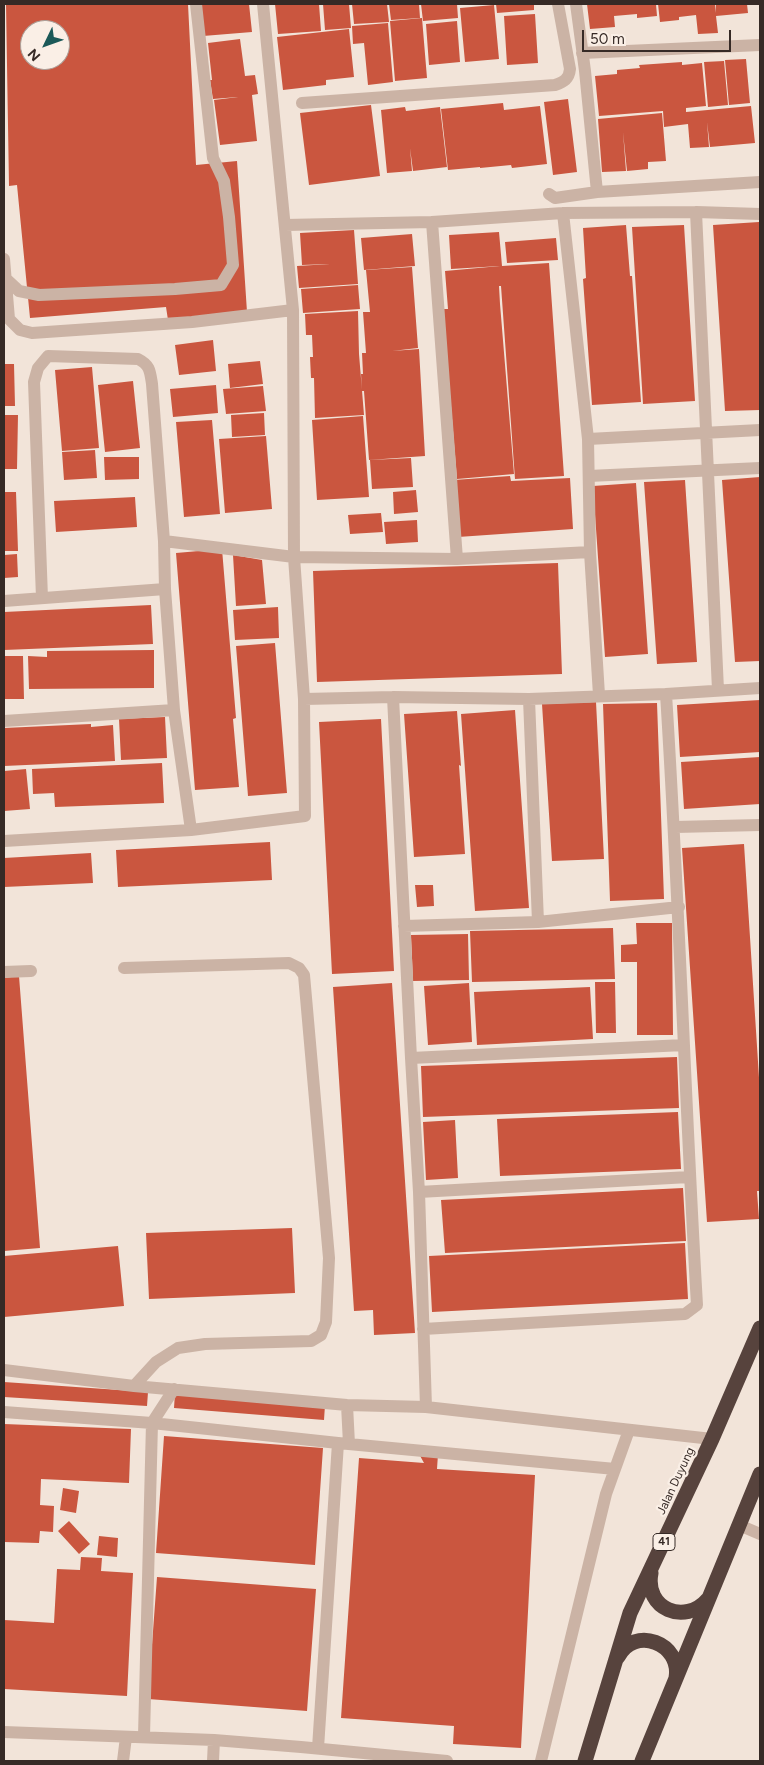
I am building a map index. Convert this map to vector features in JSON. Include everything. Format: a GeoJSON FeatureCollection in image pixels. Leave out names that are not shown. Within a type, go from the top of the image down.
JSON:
{"type":"FeatureCollection","features":[{"type":"Feature","properties":{"kind":"highway","name":"Jalan Duyung"},"geometry":{"type":"LineString","coordinates":[[585,1761],[630,1613],[712,1439],[760,1328]]}},
{"type":"Feature","properties":{"kind":"highway"},"geometry":{"type":"LineString","coordinates":[[651,1570],[650,1580],[653,1595],[662,1606],[671,1612],[681,1613],[700,1607],[707,1599],[760,1474]]}},
{"type":"Feature","properties":{"kind":"highway"},"geometry":{"type":"LineString","coordinates":[[642,1761],[711,1590]]}},
{"type":"Feature","properties":{"kind":"highway"},"geometry":{"type":"LineString","coordinates":[[616,1663],[620,1654],[627,1646],[636,1641],[647,1640],[657,1642],[672,1654],[677,1672],[675,1682]]}},
{"type":"Feature","properties":{"kind":"street"},"geometry":{"type":"LineString","coordinates":[[6,278],[20,291],[39,295],[176,289],[221,285],[233,265],[229,217],[224,182],[213,158],[196,4]]}},
{"type":"Feature","properties":{"kind":"street"},"geometry":{"type":"LineString","coordinates":[[4,841],[191,830],[305,816],[304,698],[294,557],[293,310],[263,4]]}},
{"type":"Feature","properties":{"kind":"street"},"geometry":{"type":"LineString","coordinates":[[302,103],[555,85],[564,82],[569,76],[570,70],[558,4]]}},
{"type":"Feature","properties":{"kind":"street"},"geometry":{"type":"LineString","coordinates":[[576,4],[597,192]]}},
{"type":"Feature","properties":{"kind":"street"},"geometry":{"type":"LineString","coordinates":[[582,53],[760,45]]}},
{"type":"Feature","properties":{"kind":"street"},"geometry":{"type":"LineString","coordinates":[[549,194],[555,198],[597,192],[760,182]]}},
{"type":"Feature","properties":{"kind":"street"},"geometry":{"type":"LineString","coordinates":[[285,225],[432,222],[564,213],[696,212],[760,214]]}},
{"type":"Feature","properties":{"kind":"street"},"geometry":{"type":"LineString","coordinates":[[696,212],[718,690]]}},
{"type":"Feature","properties":{"kind":"street"},"geometry":{"type":"LineString","coordinates":[[564,213],[588,439],[590,552],[599,695]]}},
{"type":"Feature","properties":{"kind":"street"},"geometry":{"type":"LineString","coordinates":[[432,222],[457,559]]}},
{"type":"Feature","properties":{"kind":"street"},"geometry":{"type":"LineString","coordinates":[[4,259],[9,319],[20,330],[32,334],[192,322],[293,310]]}},
{"type":"Feature","properties":{"kind":"street"},"geometry":{"type":"LineString","coordinates":[[42,598],[34,382],[38,368],[48,356],[138,359],[146,363],[150,368],[164,541],[165,589],[174,710],[191,830]]}},
{"type":"Feature","properties":{"kind":"street"},"geometry":{"type":"LineString","coordinates":[[588,439],[706,431],[760,430]]}},
{"type":"Feature","properties":{"kind":"street"},"geometry":{"type":"LineString","coordinates":[[589,476],[760,468]]}},
{"type":"Feature","properties":{"kind":"street"},"geometry":{"type":"LineString","coordinates":[[164,541],[294,557],[457,559],[590,552]]}},
{"type":"Feature","properties":{"kind":"street"},"geometry":{"type":"LineString","coordinates":[[4,600],[165,589]]}},
{"type":"Feature","properties":{"kind":"street"},"geometry":{"type":"LineString","coordinates":[[304,698],[529,699],[666,694],[760,688]]}},
{"type":"Feature","properties":{"kind":"street"},"geometry":{"type":"LineString","coordinates":[[423,1329],[685,1314],[697,1305],[689,1177],[675,827],[666,694]]}},
{"type":"Feature","properties":{"kind":"street"},"geometry":{"type":"LineString","coordinates":[[393,697],[419,1192],[426,1407]]}},
{"type":"Feature","properties":{"kind":"street"},"geometry":{"type":"LineString","coordinates":[[529,699],[538,922]]}},
{"type":"Feature","properties":{"kind":"street"},"geometry":{"type":"LineString","coordinates":[[4,722],[174,710]]}},
{"type":"Feature","properties":{"kind":"street"},"geometry":{"type":"LineString","coordinates":[[675,827],[760,825]]}},
{"type":"Feature","properties":{"kind":"street"},"geometry":{"type":"LineString","coordinates":[[404,926],[538,922],[679,907]]}},
{"type":"Feature","properties":{"kind":"street"},"geometry":{"type":"LineString","coordinates":[[124,968],[289,962],[299,968],[304,975],[330,1258],[326,1322],[320,1335],[311,1341],[205,1344],[178,1348],[156,1362],[134,1386]]}},
{"type":"Feature","properties":{"kind":"street"},"geometry":{"type":"LineString","coordinates":[[4,972],[32,971]]}},
{"type":"Feature","properties":{"kind":"street"},"geometry":{"type":"LineString","coordinates":[[411,1058],[684,1045]]}},
{"type":"Feature","properties":{"kind":"street"},"geometry":{"type":"LineString","coordinates":[[419,1192],[689,1177]]}},
{"type":"Feature","properties":{"kind":"street"},"geometry":{"type":"LineString","coordinates":[[4,1370],[134,1386],[347,1405],[426,1407],[712,1439]]}},
{"type":"Feature","properties":{"kind":"street"},"geometry":{"type":"LineString","coordinates":[[144,1736],[152,1423],[174,1389]]}},
{"type":"Feature","properties":{"kind":"street"},"geometry":{"type":"LineString","coordinates":[[318,1748],[347,1405]]}},
{"type":"Feature","properties":{"kind":"street"},"geometry":{"type":"LineString","coordinates":[[4,1412],[152,1423],[344,1444],[615,1469]]}},
{"type":"Feature","properties":{"kind":"street"},"geometry":{"type":"LineString","coordinates":[[541,1761],[606,1494],[629,1430]]}},
{"type":"Feature","properties":{"kind":"street"},"geometry":{"type":"LineString","coordinates":[[739,1525],[760,1534]]}},
{"type":"Feature","properties":{"kind":"street"},"geometry":{"type":"LineString","coordinates":[[4,1732],[214,1740],[447,1761]]}},
{"type":"Feature","properties":{"kind":"street"},"geometry":{"type":"LineString","coordinates":[[123,1761],[126,1738]]}},
{"type":"Feature","properties":{"kind":"street"},"geometry":{"type":"LineString","coordinates":[[213,1761],[214,1740]]}},
{"type":"Feature","properties":{"kind":"building"},"geometry":{"type":"Polygon","coordinates":[[[6,4],[188,4],[196,165],[237,161],[247,312],[168,320],[166,307],[30,318],[17,185],[9,186],[6,4]]]}},
{"type":"Feature","properties":{"kind":"building"},"geometry":{"type":"Polygon","coordinates":[[[200,4],[249,4],[252,32],[203,36],[200,4]]]}},
{"type":"Feature","properties":{"kind":"building"},"geometry":{"type":"Polygon","coordinates":[[[275,4],[319,4],[321,31],[278,34],[275,4]]]}},
{"type":"Feature","properties":{"kind":"building"},"geometry":{"type":"Polygon","coordinates":[[[323,4],[349,4],[351,28],[325,30],[323,4]]]}},
{"type":"Feature","properties":{"kind":"building"},"geometry":{"type":"Polygon","coordinates":[[[352,4],[387,4],[389,22],[354,24],[352,4]]]}},
{"type":"Feature","properties":{"kind":"building"},"geometry":{"type":"Polygon","coordinates":[[[389,4],[419,4],[420,18],[391,20],[389,4]]]}},
{"type":"Feature","properties":{"kind":"building"},"geometry":{"type":"Polygon","coordinates":[[[421,4],[457,4],[458,18],[423,21],[421,4]]]}},
{"type":"Feature","properties":{"kind":"building"},"geometry":{"type":"Polygon","coordinates":[[[496,4],[534,4],[534,10],[497,13],[496,4]]]}},
{"type":"Feature","properties":{"kind":"building"},"geometry":{"type":"Polygon","coordinates":[[[587,4],[656,4],[657,16],[637,18],[637,14],[614,16],[615,27],[590,29],[587,4]]]}},
{"type":"Feature","properties":{"kind":"building"},"geometry":{"type":"Polygon","coordinates":[[[658,4],[715,4],[716,13],[716,4],[747,4],[748,13],[716,16],[718,33],[698,34],[696,15],[679,17],[679,20],[660,22],[658,4]]]}},
{"type":"Feature","properties":{"kind":"building"},"geometry":{"type":"Polygon","coordinates":[[[494,5],[499,59],[465,62],[460,8],[494,5]]]}},
{"type":"Feature","properties":{"kind":"building"},"geometry":{"type":"Polygon","coordinates":[[[535,14],[538,63],[507,65],[504,16],[535,14]]]}},
{"type":"Feature","properties":{"kind":"building"},"geometry":{"type":"Polygon","coordinates":[[[422,18],[427,78],[395,81],[390,21],[422,18]]]}},
{"type":"Feature","properties":{"kind":"building"},"geometry":{"type":"Polygon","coordinates":[[[457,21],[460,62],[429,65],[426,24],[457,21]]]}},
{"type":"Feature","properties":{"kind":"building"},"geometry":{"type":"Polygon","coordinates":[[[388,23],[393,82],[368,85],[364,43],[353,44],[352,26],[388,23]]]}},
{"type":"Feature","properties":{"kind":"building"},"geometry":{"type":"Polygon","coordinates":[[[349,29],[354,77],[326,80],[326,85],[283,90],[277,37],[349,29]]]}},
{"type":"Feature","properties":{"kind":"building"},"geometry":{"type":"Polygon","coordinates":[[[240,39],[245,76],[255,75],[258,94],[252,95],[257,141],[220,145],[214,100],[238,97],[213,99],[208,43],[240,39]]]}},
{"type":"Feature","properties":{"kind":"building"},"geometry":{"type":"Polygon","coordinates":[[[746,59],[750,103],[729,105],[725,60],[746,59]]]}},
{"type":"Feature","properties":{"kind":"building"},"geometry":{"type":"Polygon","coordinates":[[[724,61],[728,105],[708,107],[704,62],[724,61]]]}},
{"type":"Feature","properties":{"kind":"building"},"geometry":{"type":"Polygon","coordinates":[[[682,62],[682,65],[702,63],[706,106],[686,108],[686,112],[751,106],[755,143],[710,147],[707,122],[709,147],[690,148],[688,124],[664,127],[663,111],[599,116],[595,76],[617,74],[617,70],[640,68],[639,65],[682,62]]]}},
{"type":"Feature","properties":{"kind":"building"},"geometry":{"type":"Polygon","coordinates":[[[568,99],[577,172],[553,175],[544,102],[568,99]]]}},
{"type":"Feature","properties":{"kind":"building"},"geometry":{"type":"Polygon","coordinates":[[[503,103],[504,110],[540,106],[547,164],[512,168],[511,165],[448,170],[441,109],[503,103]]]}},
{"type":"Feature","properties":{"kind":"building"},"geometry":{"type":"Polygon","coordinates":[[[371,105],[380,176],[309,185],[300,113],[371,105]]]}},
{"type":"Feature","properties":{"kind":"building"},"geometry":{"type":"Polygon","coordinates":[[[405,107],[406,111],[440,107],[447,167],[413,171],[410,148],[412,171],[387,173],[381,110],[405,107]]]}},
{"type":"Feature","properties":{"kind":"building"},"geometry":{"type":"Polygon","coordinates":[[[662,113],[666,161],[648,162],[648,169],[627,171],[623,132],[626,171],[602,172],[598,119],[662,113]]]}},
{"type":"Feature","properties":{"kind":"building"},"geometry":{"type":"Polygon","coordinates":[[[759,222],[760,410],[725,411],[713,225],[759,222]]]}},
{"type":"Feature","properties":{"kind":"building"},"geometry":{"type":"Polygon","coordinates":[[[626,225],[630,276],[632,276],[641,402],[592,405],[583,279],[586,278],[583,228],[626,225]]]}},
{"type":"Feature","properties":{"kind":"building"},"geometry":{"type":"Polygon","coordinates":[[[684,225],[695,401],[643,404],[632,227],[684,225]]]}},
{"type":"Feature","properties":{"kind":"building"},"geometry":{"type":"Polygon","coordinates":[[[354,230],[358,284],[299,288],[297,266],[330,264],[302,265],[300,233],[354,230]]]}},
{"type":"Feature","properties":{"kind":"building"},"geometry":{"type":"Polygon","coordinates":[[[499,232],[502,266],[549,263],[564,476],[515,479],[501,286],[499,286],[514,474],[457,479],[443,309],[448,309],[445,271],[500,266],[451,269],[449,235],[499,232]]]}},
{"type":"Feature","properties":{"kind":"building"},"geometry":{"type":"Polygon","coordinates":[[[412,234],[415,266],[364,270],[361,238],[412,234]]]}},
{"type":"Feature","properties":{"kind":"building"},"geometry":{"type":"Polygon","coordinates":[[[556,238],[558,260],[507,263],[505,242],[556,238]]]}},
{"type":"Feature","properties":{"kind":"building"},"geometry":{"type":"Polygon","coordinates":[[[412,267],[418,348],[392,351],[419,349],[425,456],[369,460],[361,374],[363,374],[362,353],[366,353],[363,312],[370,312],[366,270],[412,267]]]}},
{"type":"Feature","properties":{"kind":"building"},"geometry":{"type":"Polygon","coordinates":[[[358,285],[360,309],[303,313],[301,289],[358,285]]]}},
{"type":"Feature","properties":{"kind":"building"},"geometry":{"type":"Polygon","coordinates":[[[358,311],[364,415],[315,418],[314,378],[311,378],[310,357],[313,357],[312,335],[306,335],[305,314],[358,311]]]}},
{"type":"Feature","properties":{"kind":"building"},"geometry":{"type":"Polygon","coordinates":[[[213,340],[216,371],[179,375],[175,345],[213,340]]]}},
{"type":"Feature","properties":{"kind":"building"},"geometry":{"type":"Polygon","coordinates":[[[260,361],[263,384],[230,388],[228,364],[260,361]]]}},
{"type":"Feature","properties":{"kind":"building"},"geometry":{"type":"Polygon","coordinates":[[[4,364],[14,364],[15,406],[4,406],[4,364]]]}},
{"type":"Feature","properties":{"kind":"building"},"geometry":{"type":"Polygon","coordinates":[[[92,367],[99,448],[62,451],[55,370],[92,367]]]}},
{"type":"Feature","properties":{"kind":"building"},"geometry":{"type":"Polygon","coordinates":[[[133,381],[140,448],[105,452],[98,385],[133,381]]]}},
{"type":"Feature","properties":{"kind":"building"},"geometry":{"type":"Polygon","coordinates":[[[216,385],[218,413],[173,417],[170,389],[216,385]]]}},
{"type":"Feature","properties":{"kind":"building"},"geometry":{"type":"Polygon","coordinates":[[[263,386],[266,411],[226,414],[223,389],[263,386]]]}},
{"type":"Feature","properties":{"kind":"building"},"geometry":{"type":"Polygon","coordinates":[[[264,413],[265,435],[232,437],[231,415],[264,413]]]}},
{"type":"Feature","properties":{"kind":"building"},"geometry":{"type":"Polygon","coordinates":[[[4,415],[18,415],[17,469],[4,469],[4,415]]]}},
{"type":"Feature","properties":{"kind":"building"},"geometry":{"type":"Polygon","coordinates":[[[363,416],[369,497],[317,500],[312,420],[363,416]]]}},
{"type":"Feature","properties":{"kind":"building"},"geometry":{"type":"Polygon","coordinates":[[[212,420],[220,514],[184,517],[176,422],[212,420]]]}},
{"type":"Feature","properties":{"kind":"building"},"geometry":{"type":"Polygon","coordinates":[[[266,436],[272,509],[225,513],[219,439],[266,436]]]}},
{"type":"Feature","properties":{"kind":"building"},"geometry":{"type":"Polygon","coordinates":[[[95,450],[97,478],[64,480],[62,452],[95,450]]]}},
{"type":"Feature","properties":{"kind":"building"},"geometry":{"type":"Polygon","coordinates":[[[104,457],[139,457],[139,479],[105,480],[104,457]]]}},
{"type":"Feature","properties":{"kind":"building"},"geometry":{"type":"Polygon","coordinates":[[[411,458],[413,487],[372,489],[370,460],[411,458]]]}},
{"type":"Feature","properties":{"kind":"building"},"geometry":{"type":"Polygon","coordinates":[[[510,476],[511,481],[570,478],[573,529],[458,537],[454,480],[510,476]]]}},
{"type":"Feature","properties":{"kind":"building"},"geometry":{"type":"Polygon","coordinates":[[[760,477],[760,661],[735,662],[722,480],[760,477]]]}},
{"type":"Feature","properties":{"kind":"building"},"geometry":{"type":"Polygon","coordinates":[[[685,480],[697,662],[657,664],[644,482],[685,480]]]}},
{"type":"Feature","properties":{"kind":"building"},"geometry":{"type":"Polygon","coordinates":[[[636,483],[648,654],[605,657],[593,486],[636,483]]]}},
{"type":"Feature","properties":{"kind":"building"},"geometry":{"type":"Polygon","coordinates":[[[416,490],[418,512],[394,514],[393,492],[416,490]]]}},
{"type":"Feature","properties":{"kind":"building"},"geometry":{"type":"Polygon","coordinates":[[[4,492],[16,492],[18,551],[4,551],[4,492]]]}},
{"type":"Feature","properties":{"kind":"building"},"geometry":{"type":"Polygon","coordinates":[[[135,497],[137,527],[56,532],[54,501],[135,497]]]}},
{"type":"Feature","properties":{"kind":"building"},"geometry":{"type":"Polygon","coordinates":[[[381,513],[383,532],[350,534],[348,515],[381,513]]]}},
{"type":"Feature","properties":{"kind":"building"},"geometry":{"type":"Polygon","coordinates":[[[417,520],[418,542],[386,544],[384,522],[417,520]]]}},
{"type":"Feature","properties":{"kind":"building"},"geometry":{"type":"Polygon","coordinates":[[[222,549],[236,718],[233,719],[239,787],[195,790],[176,553],[222,549]]]}},
{"type":"Feature","properties":{"kind":"building"},"geometry":{"type":"Polygon","coordinates":[[[17,554],[18,577],[4,578],[4,555],[17,554]]]}},
{"type":"Feature","properties":{"kind":"building"},"geometry":{"type":"Polygon","coordinates":[[[233,555],[262,560],[266,604],[236,606],[233,555]]]}},
{"type":"Feature","properties":{"kind":"building"},"geometry":{"type":"Polygon","coordinates":[[[558,563],[562,674],[317,682],[313,571],[558,563]]]}},
{"type":"Feature","properties":{"kind":"building"},"geometry":{"type":"Polygon","coordinates":[[[151,605],[153,644],[4,650],[4,612],[151,605]]]}},
{"type":"Feature","properties":{"kind":"building"},"geometry":{"type":"Polygon","coordinates":[[[278,607],[279,638],[235,640],[233,610],[278,607]]]}},
{"type":"Feature","properties":{"kind":"building"},"geometry":{"type":"Polygon","coordinates":[[[275,643],[287,793],[248,796],[236,646],[275,643]]]}},
{"type":"Feature","properties":{"kind":"building"},"geometry":{"type":"Polygon","coordinates":[[[154,650],[154,688],[29,689],[28,656],[47,657],[47,651],[154,650]]]}},
{"type":"Feature","properties":{"kind":"building"},"geometry":{"type":"Polygon","coordinates":[[[4,656],[23,656],[24,699],[4,699],[4,656]]]}},
{"type":"Feature","properties":{"kind":"building"},"geometry":{"type":"Polygon","coordinates":[[[760,700],[760,752],[680,757],[677,705],[760,700]]]}},
{"type":"Feature","properties":{"kind":"building"},"geometry":{"type":"Polygon","coordinates":[[[596,702],[604,859],[552,861],[542,704],[596,702]]]}},
{"type":"Feature","properties":{"kind":"building"},"geometry":{"type":"Polygon","coordinates":[[[657,703],[664,899],[610,901],[603,704],[657,703]]]}},
{"type":"Feature","properties":{"kind":"building"},"geometry":{"type":"Polygon","coordinates":[[[515,710],[529,908],[475,911],[461,714],[515,710]]]}},
{"type":"Feature","properties":{"kind":"building"},"geometry":{"type":"Polygon","coordinates":[[[457,711],[465,854],[414,857],[404,714],[457,711]]]}},
{"type":"Feature","properties":{"kind":"building"},"geometry":{"type":"Polygon","coordinates":[[[165,717],[167,758],[121,760],[119,719],[165,717]]]}},
{"type":"Feature","properties":{"kind":"building"},"geometry":{"type":"Polygon","coordinates":[[[381,719],[394,971],[332,974],[319,722],[381,719]]]}},
{"type":"Feature","properties":{"kind":"building"},"geometry":{"type":"Polygon","coordinates":[[[91,724],[91,727],[113,725],[115,761],[4,766],[4,728],[91,724]]]}},
{"type":"Feature","properties":{"kind":"building"},"geometry":{"type":"Polygon","coordinates":[[[760,757],[760,804],[684,809],[681,762],[760,757]]]}},
{"type":"Feature","properties":{"kind":"building"},"geometry":{"type":"Polygon","coordinates":[[[162,763],[164,803],[55,807],[54,793],[33,794],[32,769],[162,763]]]}},
{"type":"Feature","properties":{"kind":"building"},"geometry":{"type":"Polygon","coordinates":[[[26,769],[30,809],[4,811],[4,771],[26,769]]]}},
{"type":"Feature","properties":{"kind":"building"},"geometry":{"type":"Polygon","coordinates":[[[270,842],[272,880],[118,887],[116,850],[270,842]]]}},
{"type":"Feature","properties":{"kind":"building"},"geometry":{"type":"Polygon","coordinates":[[[744,844],[760,1093],[760,1191],[757,1191],[759,1219],[707,1222],[682,848],[744,844]]]}},
{"type":"Feature","properties":{"kind":"building"},"geometry":{"type":"Polygon","coordinates":[[[91,853],[93,883],[4,887],[4,858],[91,853]]]}},
{"type":"Feature","properties":{"kind":"building"},"geometry":{"type":"Polygon","coordinates":[[[415,885],[433,885],[434,906],[417,907],[415,885]]]}},
{"type":"Feature","properties":{"kind":"building"},"geometry":{"type":"Polygon","coordinates":[[[636,923],[672,923],[673,1035],[637,1035],[637,962],[621,962],[621,945],[637,944],[636,923]]]}},
{"type":"Feature","properties":{"kind":"building"},"geometry":{"type":"Polygon","coordinates":[[[613,928],[615,979],[472,982],[470,931],[613,928]]]}},
{"type":"Feature","properties":{"kind":"building"},"geometry":{"type":"Polygon","coordinates":[[[468,934],[469,980],[413,981],[411,935],[468,934]]]}},
{"type":"Feature","properties":{"kind":"building"},"geometry":{"type":"Polygon","coordinates":[[[19,976],[40,1248],[4,1251],[4,978],[19,976]]]}},
{"type":"Feature","properties":{"kind":"building"},"geometry":{"type":"Polygon","coordinates":[[[595,982],[615,982],[616,1033],[596,1033],[595,982]]]}},
{"type":"Feature","properties":{"kind":"building"},"geometry":{"type":"Polygon","coordinates":[[[392,983],[415,1333],[374,1335],[373,1310],[354,1311],[333,987],[392,983]]]}},
{"type":"Feature","properties":{"kind":"building"},"geometry":{"type":"Polygon","coordinates":[[[469,983],[472,1042],[428,1045],[424,986],[469,983]]]}},
{"type":"Feature","properties":{"kind":"building"},"geometry":{"type":"Polygon","coordinates":[[[590,987],[593,1039],[477,1045],[474,992],[590,987]]]}},
{"type":"Feature","properties":{"kind":"building"},"geometry":{"type":"Polygon","coordinates":[[[677,1057],[679,1108],[423,1117],[421,1066],[677,1057]]]}},
{"type":"Feature","properties":{"kind":"building"},"geometry":{"type":"Polygon","coordinates":[[[678,1112],[681,1169],[500,1176],[497,1119],[678,1112]]]}},
{"type":"Feature","properties":{"kind":"building"},"geometry":{"type":"Polygon","coordinates":[[[455,1120],[458,1178],[426,1180],[423,1122],[455,1120]]]}},
{"type":"Feature","properties":{"kind":"building"},"geometry":{"type":"Polygon","coordinates":[[[683,1188],[686,1241],[445,1253],[441,1200],[683,1188]]]}},
{"type":"Feature","properties":{"kind":"building"},"geometry":{"type":"Polygon","coordinates":[[[292,1228],[295,1293],[149,1299],[146,1233],[292,1228]]]}},
{"type":"Feature","properties":{"kind":"building"},"geometry":{"type":"Polygon","coordinates":[[[685,1243],[688,1299],[432,1312],[429,1256],[685,1243]]]}},
{"type":"Feature","properties":{"kind":"building"},"geometry":{"type":"Polygon","coordinates":[[[118,1246],[124,1306],[4,1317],[4,1256],[118,1246]]]}},
{"type":"Feature","properties":{"kind":"building"},"geometry":{"type":"Polygon","coordinates":[[[4,1382],[148,1392],[147,1406],[4,1397],[4,1382]]]}},
{"type":"Feature","properties":{"kind":"building"},"geometry":{"type":"Polygon","coordinates":[[[175,1393],[325,1405],[324,1420],[174,1408],[175,1393]]]}},
{"type":"Feature","properties":{"kind":"building"},"geometry":{"type":"Polygon","coordinates":[[[4,1424],[131,1429],[129,1483],[41,1479],[40,1505],[54,1506],[53,1532],[40,1531],[39,1543],[4,1542],[4,1424]]]}},
{"type":"Feature","properties":{"kind":"building"},"geometry":{"type":"Polygon","coordinates":[[[164,1436],[323,1448],[315,1565],[156,1553],[164,1436]]]}},
{"type":"Feature","properties":{"kind":"building"},"geometry":{"type":"Polygon","coordinates":[[[418,1452],[438,1454],[437,1469],[535,1475],[521,1748],[453,1744],[454,1726],[341,1718],[359,1458],[424,1463],[418,1452]]]}},
{"type":"Feature","properties":{"kind":"building"},"geometry":{"type":"Polygon","coordinates":[[[63,1488],[79,1491],[76,1513],[60,1510],[63,1488]]]}},
{"type":"Feature","properties":{"kind":"building"},"geometry":{"type":"Polygon","coordinates":[[[69,1521],[90,1544],[79,1554],[58,1531],[69,1521]]]}},
{"type":"Feature","properties":{"kind":"building"},"geometry":{"type":"Polygon","coordinates":[[[99,1536],[118,1538],[117,1557],[97,1555],[99,1536]]]}},
{"type":"Feature","properties":{"kind":"building"},"geometry":{"type":"Polygon","coordinates":[[[81,1557],[102,1558],[101,1571],[133,1573],[127,1696],[4,1689],[4,1620],[54,1623],[57,1569],[80,1570],[81,1557]]]}},
{"type":"Feature","properties":{"kind":"building"},"geometry":{"type":"Polygon","coordinates":[[[157,1577],[316,1589],[307,1711],[148,1699],[157,1577]]]}}]}
